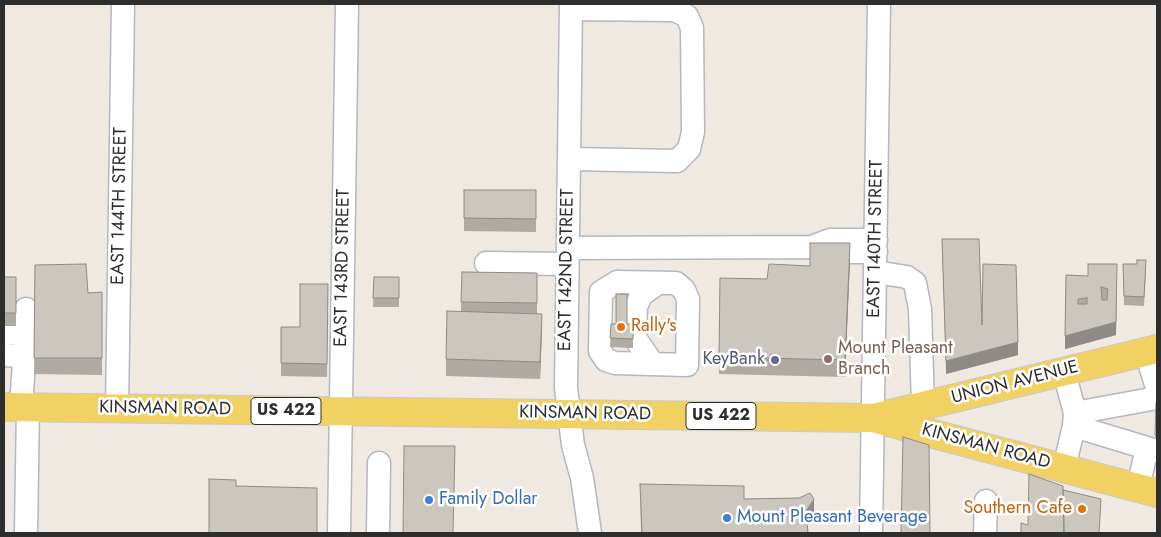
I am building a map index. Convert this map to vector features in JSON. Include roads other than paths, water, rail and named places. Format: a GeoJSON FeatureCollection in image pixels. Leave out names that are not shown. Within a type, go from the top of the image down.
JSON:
{"type":"FeatureCollection","features":[{"type":"Feature","properties":{"kind":"main road","name":"UNION AVENUE"},"geometry":{"type":"LineString","coordinates":[[873,418],[1152,351]]}},
{"type":"Feature","properties":{"kind":"main road","name":"KINSMAN ROAD"},"geometry":{"type":"LineString","coordinates":[[18,407],[873,418],[1148,490]]}},
{"type":"Feature","properties":{"kind":"street","name":"EAST 144TH STREET"},"geometry":{"type":"LineString","coordinates":[[117,409],[123,4]]}},
{"type":"Feature","properties":{"kind":"street","name":"EAST 143RD STREET"},"geometry":{"type":"LineString","coordinates":[[339,533],[347,4]]}},
{"type":"Feature","properties":{"kind":"street","name":"EAST 140TH STREET"},"geometry":{"type":"LineString","coordinates":[[871,533],[879,4]]}},
{"type":"Feature","properties":{"kind":"street"},"geometry":{"type":"LineString","coordinates":[[569,159],[676,160],[689,150],[693,132],[692,28],[687,16],[674,10],[571,6]]}},
{"type":"Feature","properties":{"kind":"street","name":"EAST 142ND STREET"},"geometry":{"type":"LineString","coordinates":[[571,6],[566,388],[590,533]]}},
{"type":"Feature","properties":{"kind":"street"},"geometry":{"type":"LineString","coordinates":[[486,262],[567,256],[812,246],[830,240],[876,255],[916,283],[920,309],[924,406]]}},
{"type":"Feature","properties":{"kind":"street"},"geometry":{"type":"LineString","coordinates":[[617,282],[676,283],[684,290],[688,299],[688,365],[653,364],[615,363],[606,360],[600,351],[601,292],[617,282]]}},
{"type":"Feature","properties":{"kind":"street"},"geometry":{"type":"LineString","coordinates":[[653,364],[635,338],[636,307],[641,294],[658,283]]}},
{"type":"Feature","properties":{"kind":"street"},"geometry":{"type":"LineString","coordinates":[[26,309],[26,333],[14,355],[13,379],[18,407],[26,533]]}},
{"type":"Feature","properties":{"kind":"street"},"geometry":{"type":"LineString","coordinates":[[4,333],[26,333]]}},
{"type":"Feature","properties":{"kind":"street"},"geometry":{"type":"LineString","coordinates":[[1152,351],[1157,388]]}},
{"type":"Feature","properties":{"kind":"street"},"geometry":{"type":"LineString","coordinates":[[1064,372],[1075,419],[1064,468]]}},
{"type":"Feature","properties":{"kind":"street"},"geometry":{"type":"LineString","coordinates":[[1075,419],[1157,398]]}},
{"type":"Feature","properties":{"kind":"street"},"geometry":{"type":"LineString","coordinates":[[1075,419],[1152,450],[1148,490]]}},
{"type":"Feature","properties":{"kind":"street"},"geometry":{"type":"LineString","coordinates":[[378,533],[379,463]]}},
{"type":"Feature","properties":{"kind":"street"},"geometry":{"type":"LineString","coordinates":[[985,533],[986,501]]}},
{"type":"Feature","properties":{"kind":"place","name":"Rally's"},"geometry":{"type":"Point","coordinates":[621,327]}},
{"type":"Feature","properties":{"kind":"place","name":"Mount Pleasant Branch"},"geometry":{"type":"Point","coordinates":[828,359]}},
{"type":"Feature","properties":{"kind":"place","name":"KeyBank"},"geometry":{"type":"Point","coordinates":[775,360]}},
{"type":"Feature","properties":{"kind":"place","name":"Family Dollar"},"geometry":{"type":"Point","coordinates":[429,500]}},
{"type":"Feature","properties":{"kind":"place","name":"Southern Cafe"},"geometry":{"type":"Point","coordinates":[1082,509]}},
{"type":"Feature","properties":{"kind":"place","name":"Mount Pleasant Beverage"},"geometry":{"type":"Point","coordinates":[727,518]}}]}
